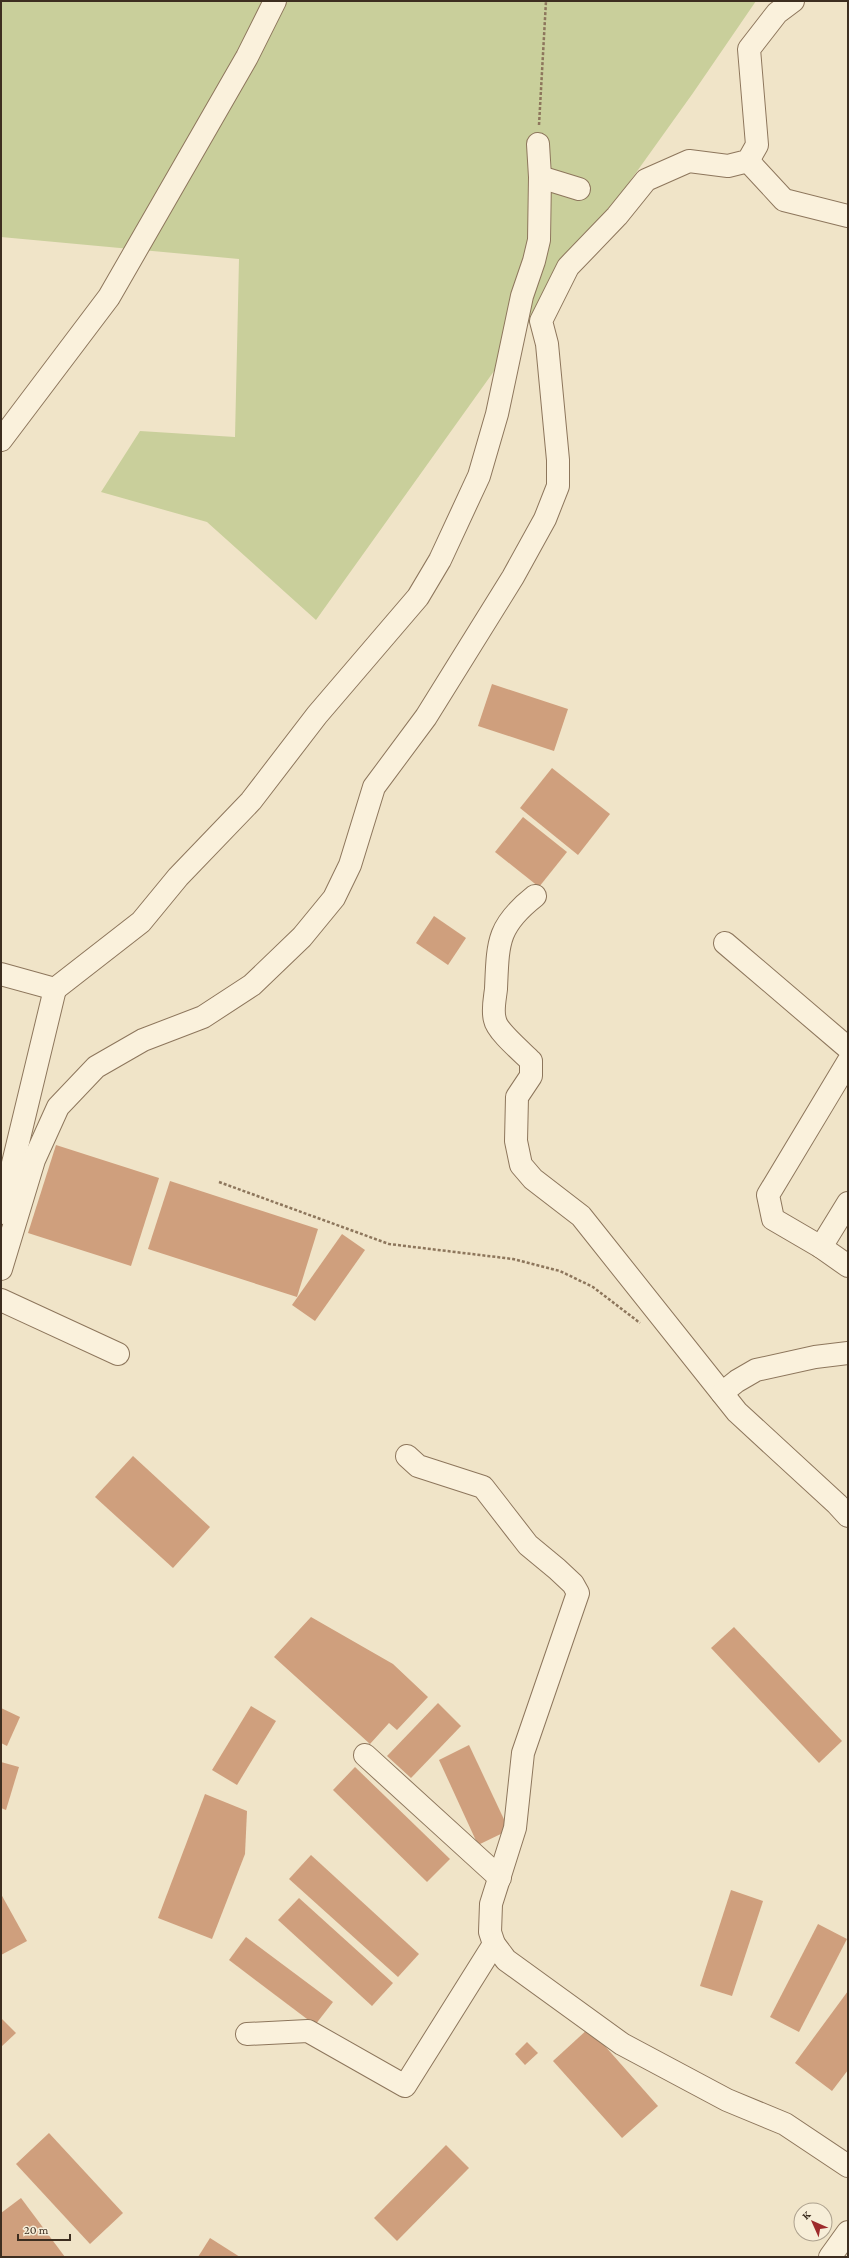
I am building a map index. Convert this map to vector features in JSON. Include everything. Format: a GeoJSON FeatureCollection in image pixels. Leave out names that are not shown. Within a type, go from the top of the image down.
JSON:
{"type":"FeatureCollection","features":[{"type":"Feature","properties":{"kind":"street"},"geometry":{"type":"LineString","coordinates":[[1,440],[109,297],[247,57],[275,1]]}},
{"type":"Feature","properties":{"kind":"street"},"geometry":{"type":"LineString","coordinates":[[1,1269],[34,1160],[58,1107],[96,1067],[143,1040],[203,1017],[252,985],[302,937],[334,898],[350,865],[374,787],[426,716],[513,577],[545,519],[558,486],[558,460],[547,344],[541,321],[568,267],[617,216],[646,180],[689,161],[728,166],[748,161],[757,145],[749,50],[777,13],[793,1]]}},
{"type":"Feature","properties":{"kind":"street"},"geometry":{"type":"LineString","coordinates":[[1,1213],[55,989],[141,922],[178,877],[251,801],[317,715],[418,596],[440,560],[479,476],[497,414],[522,296],[534,261],[539,240],[540,177],[538,144]]}},
{"type":"Feature","properties":{"kind":"street"},"geometry":{"type":"LineString","coordinates":[[748,161],[784,200],[848,216]]}},
{"type":"Feature","properties":{"kind":"street"},"geometry":{"type":"LineString","coordinates":[[540,177],[579,189]]}},
{"type":"Feature","properties":{"kind":"street"},"geometry":{"type":"LineString","coordinates":[[535,896],[521,907],[504,927],[497,955],[494,1020],[511,1042],[531,1061],[531,1076],[517,1097],[516,1142],[521,1165],[533,1179],[581,1216],[737,1412],[837,1504],[848,1516]]}},
{"type":"Feature","properties":{"kind":"street"},"geometry":{"type":"LineString","coordinates":[[724,943],[848,1048]]}},
{"type":"Feature","properties":{"kind":"street"},"geometry":{"type":"LineString","coordinates":[[1,974],[55,989]]}},
{"type":"Feature","properties":{"kind":"street"},"geometry":{"type":"LineString","coordinates":[[848,1062],[768,1195],[773,1219],[821,1247],[848,1266]]}},
{"type":"Feature","properties":{"kind":"street"},"geometry":{"type":"LineString","coordinates":[[821,1247],[848,1203]]}},
{"type":"Feature","properties":{"kind":"street"},"geometry":{"type":"LineString","coordinates":[[1,1300],[118,1354]]}},
{"type":"Feature","properties":{"kind":"street"},"geometry":{"type":"LineString","coordinates":[[722,1393],[737,1381],[756,1370],[815,1357],[848,1353]]}},
{"type":"Feature","properties":{"kind":"street"},"geometry":{"type":"LineString","coordinates":[[407,1456],[418,1466],[483,1486],[528,1546],[573,1584],[578,1593],[523,1753],[515,1828],[491,1904],[490,1932],[494,1944],[506,1960],[622,2044],[727,2100],[785,2124],[848,2166]]}},
{"type":"Feature","properties":{"kind":"street"},"geometry":{"type":"LineString","coordinates":[[365,1754],[500,1878]]}},
{"type":"Feature","properties":{"kind":"street"},"geometry":{"type":"LineString","coordinates":[[247,2034],[308,2031],[405,2086],[494,1944]]}},
{"type":"Feature","properties":{"kind":"street"},"geometry":{"type":"LineString","coordinates":[[830,2257],[848,2232]]}},
{"type":"Feature","properties":{"kind":"path"},"geometry":{"type":"LineString","coordinates":[[538,144],[546,1]]}},
{"type":"Feature","properties":{"kind":"path"},"geometry":{"type":"LineString","coordinates":[[219,1182],[389,1244],[513,1259],[560,1271],[593,1287],[641,1324]]}},
{"type":"Feature","properties":{"kind":"green space"},"geometry":{"type":"Polygon","coordinates":[[[1,1],[756,1],[693,93],[316,620],[207,522],[101,492],[140,431],[235,437],[239,259],[1,237],[1,1]]]}},
{"type":"Feature","properties":{"kind":"building"},"geometry":{"type":"Polygon","coordinates":[[[492,684],[568,709],[554,751],[478,726],[492,684]]]}},
{"type":"Feature","properties":{"kind":"building"},"geometry":{"type":"Polygon","coordinates":[[[552,768],[610,814],[578,855],[520,808],[552,768]]]}},
{"type":"Feature","properties":{"kind":"building"},"geometry":{"type":"Polygon","coordinates":[[[523,817],[567,852],[539,887],[495,852],[523,817]]]}},
{"type":"Feature","properties":{"kind":"building"},"geometry":{"type":"Polygon","coordinates":[[[434,916],[466,938],[448,965],[416,943],[434,916]]]}},
{"type":"Feature","properties":{"kind":"building"},"geometry":{"type":"Polygon","coordinates":[[[56,1145],[159,1178],[131,1266],[28,1233],[56,1145]]]}},
{"type":"Feature","properties":{"kind":"building"},"geometry":{"type":"Polygon","coordinates":[[[170,1181],[318,1229],[297,1297],[148,1249],[170,1181]]]}},
{"type":"Feature","properties":{"kind":"building"},"geometry":{"type":"Polygon","coordinates":[[[342,1234],[365,1250],[315,1321],[292,1305],[342,1234]]]}},
{"type":"Feature","properties":{"kind":"building"},"geometry":{"type":"Polygon","coordinates":[[[133,1456],[210,1527],[173,1568],[95,1497],[133,1456]]]}},
{"type":"Feature","properties":{"kind":"building"},"geometry":{"type":"Polygon","coordinates":[[[311,1617],[393,1664],[428,1697],[397,1730],[389,1723],[370,1744],[274,1657],[311,1617]]]}},
{"type":"Feature","properties":{"kind":"building"},"geometry":{"type":"Polygon","coordinates":[[[734,1627],[842,1741],[819,1763],[711,1648],[734,1627]]]}},
{"type":"Feature","properties":{"kind":"building"},"geometry":{"type":"Polygon","coordinates":[[[438,1703],[461,1726],[411,1778],[387,1756],[438,1703]]]}},
{"type":"Feature","properties":{"kind":"building"},"geometry":{"type":"Polygon","coordinates":[[[251,1706],[276,1721],[237,1785],[212,1770],[251,1706]]]}},
{"type":"Feature","properties":{"kind":"building"},"geometry":{"type":"Polygon","coordinates":[[[1,1708],[20,1717],[7,1746],[1,1743],[1,1708]]]}},
{"type":"Feature","properties":{"kind":"building"},"geometry":{"type":"Polygon","coordinates":[[[469,1745],[509,1830],[478,1845],[439,1760],[469,1745]]]}},
{"type":"Feature","properties":{"kind":"building"},"geometry":{"type":"Polygon","coordinates":[[[1,1762],[19,1767],[6,1810],[1,1808],[1,1762]]]}},
{"type":"Feature","properties":{"kind":"building"},"geometry":{"type":"Polygon","coordinates":[[[355,1767],[450,1859],[427,1882],[333,1790],[355,1767]]]}},
{"type":"Feature","properties":{"kind":"building"},"geometry":{"type":"Polygon","coordinates":[[[205,1794],[247,1811],[245,1854],[212,1939],[158,1918],[205,1794]]]}},
{"type":"Feature","properties":{"kind":"building"},"geometry":{"type":"Polygon","coordinates":[[[311,1855],[419,1954],[398,1977],[289,1879],[311,1855]]]}},
{"type":"Feature","properties":{"kind":"building"},"geometry":{"type":"Polygon","coordinates":[[[731,1890],[763,1901],[732,1996],[700,1986],[731,1890]]]}},
{"type":"Feature","properties":{"kind":"building"},"geometry":{"type":"Polygon","coordinates":[[[1,1894],[27,1941],[1,1955],[1,1894]]]}},
{"type":"Feature","properties":{"kind":"building"},"geometry":{"type":"Polygon","coordinates":[[[299,1898],[393,1983],[372,2006],[278,1920],[299,1898]]]}},
{"type":"Feature","properties":{"kind":"building"},"geometry":{"type":"Polygon","coordinates":[[[818,1924],[847,1939],[799,2032],[770,2017],[818,1924]]]}},
{"type":"Feature","properties":{"kind":"building"},"geometry":{"type":"Polygon","coordinates":[[[246,1937],[333,2002],[315,2025],[229,1960],[246,1937]]]}},
{"type":"Feature","properties":{"kind":"building"},"geometry":{"type":"Polygon","coordinates":[[[848,1991],[848,2070],[832,2091],[795,2063],[848,1991]]]}},
{"type":"Feature","properties":{"kind":"building"},"geometry":{"type":"Polygon","coordinates":[[[1,2018],[16,2033],[1,2047],[1,2018]]]}},
{"type":"Feature","properties":{"kind":"building"},"geometry":{"type":"Polygon","coordinates":[[[589,2028],[658,2106],[622,2138],[553,2061],[589,2028]]]}},
{"type":"Feature","properties":{"kind":"building"},"geometry":{"type":"Polygon","coordinates":[[[527,2042],[538,2053],[525,2065],[515,2054],[527,2042]]]}},
{"type":"Feature","properties":{"kind":"building"},"geometry":{"type":"Polygon","coordinates":[[[49,2133],[123,2213],[90,2244],[16,2164],[49,2133]]]}},
{"type":"Feature","properties":{"kind":"building"},"geometry":{"type":"Polygon","coordinates":[[[446,2145],[469,2168],[397,2241],[374,2218],[446,2145]]]}},
{"type":"Feature","properties":{"kind":"building"},"geometry":{"type":"Polygon","coordinates":[[[21,2198],[65,2257],[1,2257],[1,2213],[21,2198]]]}},
{"type":"Feature","properties":{"kind":"building"},"geometry":{"type":"Polygon","coordinates":[[[210,2238],[240,2257],[198,2257],[210,2238]]]}}]}
